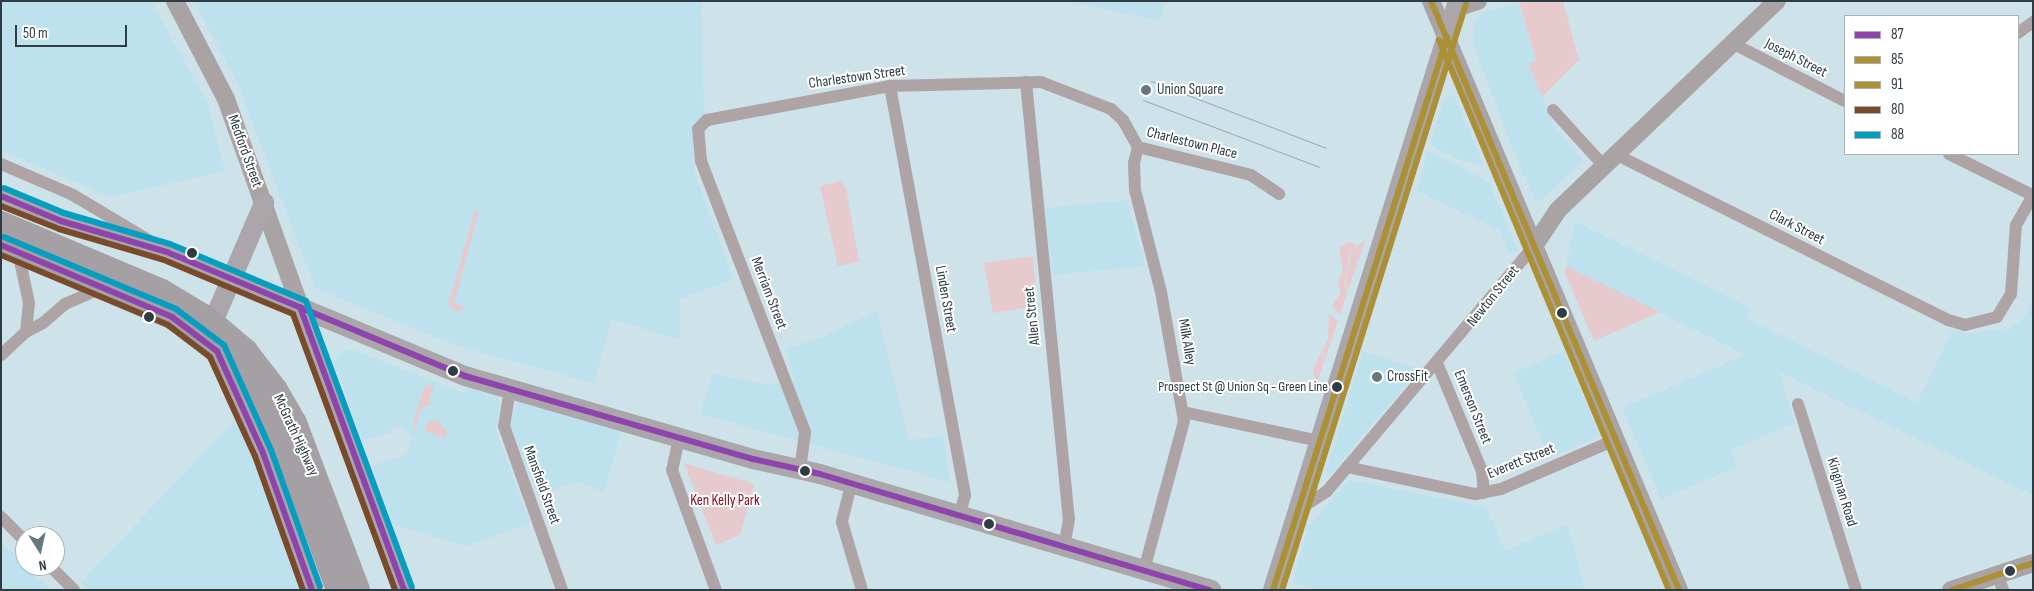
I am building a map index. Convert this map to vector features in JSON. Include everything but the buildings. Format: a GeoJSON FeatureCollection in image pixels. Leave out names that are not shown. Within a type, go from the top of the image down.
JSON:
{"type":"FeatureCollection","features":[{"type":"Feature","properties":{"kind":"highway","name":"McGrath Highway"},"geometry":{"type":"LineString","coordinates":[[1,223],[171,296],[215,324],[246,351],[276,390],[295,424],[358,590]]}},
{"type":"Feature","properties":{"kind":"highway","name":"McGrath Highway"},"geometry":{"type":"LineString","coordinates":[[9,248],[174,318],[218,351],[252,389],[274,422],[338,590]]}},
{"type":"Feature","properties":{"kind":"main road","name":"Medford Street"},"geometry":{"type":"LineString","coordinates":[[175,1],[226,99],[300,308]]}},
{"type":"Feature","properties":{"kind":"main road"},"geometry":{"type":"LineString","coordinates":[[1432,1],[1534,254],[1680,590]]}},
{"type":"Feature","properties":{"kind":"main road"},"geometry":{"type":"LineString","coordinates":[[1273,590],[1457,5],[1478,1]]}},
{"type":"Feature","properties":{"kind":"main road","name":"Newton Street"},"geometry":{"type":"LineString","coordinates":[[1534,254],[1554,216],[1777,1]]}},
{"type":"Feature","properties":{"kind":"main road"},"geometry":{"type":"LineString","coordinates":[[1,196],[61,221],[167,252],[465,376],[679,438],[800,469],[959,518],[1211,590]]}},
{"type":"Feature","properties":{"kind":"main road"},"geometry":{"type":"LineString","coordinates":[[218,351],[211,339],[211,329],[264,203]]}},
{"type":"Feature","properties":{"kind":"main road"},"geometry":{"type":"LineString","coordinates":[[300,308],[404,590]]}},
{"type":"Feature","properties":{"kind":"main road","name":"McGrath Highway"},"geometry":{"type":"LineString","coordinates":[[218,351],[263,454],[312,590]]}},
{"type":"Feature","properties":{"kind":"main road"},"geometry":{"type":"LineString","coordinates":[[1951,590],[2000,582],[2033,562]]}},
{"type":"Feature","properties":{"kind":"street"},"geometry":{"type":"LineString","coordinates":[[2019,32],[2033,22]]}},
{"type":"Feature","properties":{"kind":"street","name":"Joseph Street"},"geometry":{"type":"LineString","coordinates":[[1732,44],[1844,100]]}},
{"type":"Feature","properties":{"kind":"street","name":"Charlestown Street"},"geometry":{"type":"LineString","coordinates":[[698,129],[707,120],[719,116],[890,86],[1026,82]]}},
{"type":"Feature","properties":{"kind":"street","name":"Charlestown Place"},"geometry":{"type":"LineString","coordinates":[[1026,82],[1045,82],[1111,109],[1123,120],[1138,147],[1251,174],[1279,194]]}},
{"type":"Feature","properties":{"kind":"street","name":"Allen Street"},"geometry":{"type":"LineString","coordinates":[[1026,82],[1069,519],[1064,547]]}},
{"type":"Feature","properties":{"kind":"street","name":"Linden Street"},"geometry":{"type":"LineString","coordinates":[[890,86],[965,494],[959,518]]}},
{"type":"Feature","properties":{"kind":"street"},"geometry":{"type":"LineString","coordinates":[[1553,110],[1610,160]]}},
{"type":"Feature","properties":{"kind":"street","name":"Merriam Street"},"geometry":{"type":"LineString","coordinates":[[698,129],[701,161],[805,432],[800,469]]}},
{"type":"Feature","properties":{"kind":"street","name":"Milk Alley"},"geometry":{"type":"LineString","coordinates":[[1138,147],[1134,163],[1135,190],[1161,292],[1183,412],[1182,433],[1144,570]]}},
{"type":"Feature","properties":{"kind":"street"},"geometry":{"type":"LineString","coordinates":[[1951,155],[2032,195]]}},
{"type":"Feature","properties":{"kind":"street","name":"Clark Street"},"geometry":{"type":"LineString","coordinates":[[1610,160],[1948,320],[1965,325],[1997,317],[2010,294],[2016,225],[2032,195]]}},
{"type":"Feature","properties":{"kind":"street"},"geometry":{"type":"LineString","coordinates":[[1,164],[73,195],[167,252]]}},
{"type":"Feature","properties":{"kind":"street"},"geometry":{"type":"LineString","coordinates":[[9,248],[29,303],[26,332]]}},
{"type":"Feature","properties":{"kind":"street","name":"Newton Street"},"geometry":{"type":"LineString","coordinates":[[1298,510],[1319,498],[1534,254]]}},
{"type":"Feature","properties":{"kind":"street"},"geometry":{"type":"LineString","coordinates":[[1,355],[26,332],[43,323],[65,304],[104,288]]}},
{"type":"Feature","properties":{"kind":"street","name":"Emerson Street"},"geometry":{"type":"LineString","coordinates":[[1437,363],[1482,471],[1484,493]]}},
{"type":"Feature","properties":{"kind":"street","name":"Mansfield Street"},"geometry":{"type":"LineString","coordinates":[[510,389],[504,426],[562,590]]}},
{"type":"Feature","properties":{"kind":"street","name":"Kingman Road"},"geometry":{"type":"LineString","coordinates":[[1798,404],[1856,590]]}},
{"type":"Feature","properties":{"kind":"street"},"geometry":{"type":"LineString","coordinates":[[1183,412],[1320,441]]}},
{"type":"Feature","properties":{"kind":"street"},"geometry":{"type":"LineString","coordinates":[[679,438],[672,470],[716,590]]}},
{"type":"Feature","properties":{"kind":"street","name":"Everett Street"},"geometry":{"type":"LineString","coordinates":[[1347,467],[1462,493],[1484,493],[1615,440]]}},
{"type":"Feature","properties":{"kind":"street"},"geometry":{"type":"LineString","coordinates":[[851,485],[842,522],[862,590]]}},
{"type":"Feature","properties":{"kind":"street"},"geometry":{"type":"LineString","coordinates":[[1,516],[15,530]]}},
{"type":"Feature","properties":{"kind":"street"},"geometry":{"type":"LineString","coordinates":[[60,576],[74,590]]}},
{"type":"Feature","properties":{"kind":"shaded area"},"geometry":{"type":"Polygon","coordinates":[[[1,1],[151,1],[208,104],[225,171],[110,197],[1,150],[1,1]]]}},
{"type":"Feature","properties":{"kind":"shaded area"},"geometry":{"type":"Polygon","coordinates":[[[194,1],[701,1],[704,116],[695,129],[694,171],[733,279],[680,299],[680,340],[612,319],[594,383],[457,346],[315,288],[239,87],[194,1]]]}},
{"type":"Feature","properties":{"kind":"shaded area"},"geometry":{"type":"Polygon","coordinates":[[[1066,1],[1166,1],[1160,21],[1066,1]]]}},
{"type":"Feature","properties":{"kind":"shaded area"},"geometry":{"type":"Polygon","coordinates":[[[1518,3],[1536,61],[1528,64],[1555,127],[1583,160],[1539,202],[1535,200],[1511,145],[1475,49],[1473,38],[1475,23],[1481,13],[1518,3]]]}},
{"type":"Feature","properties":{"kind":"shaded area"},"geometry":{"type":"Polygon","coordinates":[[[1452,95],[1456,100],[1482,162],[1475,164],[1456,158],[1430,145],[1444,98],[1452,95]]]}},
{"type":"Feature","properties":{"kind":"shaded area"},"geometry":{"type":"Polygon","coordinates":[[[1428,151],[1489,182],[1518,251],[1509,254],[1499,230],[1417,191],[1428,151]]]}},
{"type":"Feature","properties":{"kind":"shaded area"},"geometry":{"type":"Polygon","coordinates":[[[1127,200],[1145,266],[1052,275],[1045,208],[1127,200]]]}},
{"type":"Feature","properties":{"kind":"shaded area"},"geometry":{"type":"Polygon","coordinates":[[[1575,221],[1752,309],[1747,319],[1917,403],[1952,331],[1971,334],[1998,329],[2007,332],[2025,316],[2033,297],[2033,495],[1779,372],[1795,423],[1731,450],[1737,467],[1661,499],[1622,408],[1745,355],[1566,266],[1575,221]]]}},
{"type":"Feature","properties":{"kind":"shaded area"},"geometry":{"type":"Polygon","coordinates":[[[877,311],[909,440],[943,436],[950,482],[700,414],[712,374],[773,385],[795,380],[785,349],[821,338],[877,311]]]}},
{"type":"Feature","properties":{"kind":"shaded area"},"geometry":{"type":"Polygon","coordinates":[[[353,350],[464,393],[468,386],[497,394],[500,404],[496,431],[530,523],[466,546],[394,525],[372,466],[407,454],[412,436],[401,426],[390,429],[392,432],[363,441],[334,363],[341,352],[353,350]]]}},
{"type":"Feature","properties":{"kind":"shaded area"},"geometry":{"type":"Polygon","coordinates":[[[1363,351],[1419,369],[1330,474],[1326,472],[1363,351]]]}},
{"type":"Feature","properties":{"kind":"shaded area"},"geometry":{"type":"Polygon","coordinates":[[[1563,351],[1600,436],[1549,457],[1513,373],[1563,351]]]}},
{"type":"Feature","properties":{"kind":"shaded area"},"geometry":{"type":"Polygon","coordinates":[[[518,400],[622,430],[604,492],[577,481],[538,496],[509,424],[518,400]]]}},
{"type":"Feature","properties":{"kind":"shaded area"},"geometry":{"type":"Polygon","coordinates":[[[237,418],[302,590],[89,590],[81,582],[237,418]]]}},
{"type":"Feature","properties":{"kind":"shaded area"},"geometry":{"type":"Polygon","coordinates":[[[1349,480],[1486,507],[1505,551],[1567,524],[1583,580],[1583,590],[1317,590],[1293,583],[1308,527],[1349,480]]]}},
{"type":"Feature","properties":{"kind":"shaded area"},"geometry":{"type":"Polygon","coordinates":[[[1,541],[15,556],[15,576],[36,576],[51,590],[1,590],[1,541]]]}},
{"type":"Feature","properties":{"kind":"green space"},"geometry":{"type":"Polygon","coordinates":[[[1563,1],[1579,60],[1542,97],[1528,64],[1536,61],[1519,2],[1563,1]]]}},
{"type":"Feature","properties":{"kind":"green space"},"geometry":{"type":"Polygon","coordinates":[[[840,181],[846,188],[859,262],[838,266],[820,186],[840,181]]]}},
{"type":"Feature","properties":{"kind":"green space"},"geometry":{"type":"Polygon","coordinates":[[[475,210],[479,211],[454,303],[465,307],[461,312],[450,308],[449,302],[475,210]]]}},
{"type":"Feature","properties":{"kind":"green space"},"geometry":{"type":"Polygon","coordinates":[[[1366,239],[1348,290],[1346,282],[1351,252],[1366,239]]]}},
{"type":"Feature","properties":{"kind":"green space"},"geometry":{"type":"Polygon","coordinates":[[[1349,242],[1357,245],[1350,252],[1345,283],[1347,293],[1340,315],[1332,306],[1341,293],[1338,281],[1343,271],[1339,248],[1349,242]]]}},
{"type":"Feature","properties":{"kind":"green space"},"geometry":{"type":"Polygon","coordinates":[[[1033,256],[1037,306],[993,313],[984,263],[1033,256]]]}},
{"type":"Feature","properties":{"kind":"green space"},"geometry":{"type":"Polygon","coordinates":[[[1566,266],[1660,312],[1594,341],[1565,274],[1566,266]]]}},
{"type":"Feature","properties":{"kind":"green space"},"geometry":{"type":"Polygon","coordinates":[[[1329,314],[1338,321],[1317,383],[1313,370],[1321,352],[1323,362],[1323,349],[1328,340],[1329,314]]]}},
{"type":"Feature","properties":{"kind":"green space"},"geometry":{"type":"Polygon","coordinates":[[[426,384],[434,387],[429,401],[432,403],[420,410],[413,436],[414,417],[426,384]]]}},
{"type":"Feature","properties":{"kind":"green space"},"geometry":{"type":"Polygon","coordinates":[[[436,419],[447,431],[446,438],[424,431],[427,423],[436,419]]]}},
{"type":"Feature","properties":{"kind":"green space","name":"Ken Kelly Park"},"geometry":{"type":"Polygon","coordinates":[[[684,463],[754,484],[740,535],[716,545],[684,463]]]}},
{"type":"Feature","properties":{"kind":"tram line"},"geometry":{"type":"LineString","coordinates":[[1151,81],[1326,148]]}},
{"type":"Feature","properties":{"kind":"tram line"},"geometry":{"type":"LineString","coordinates":[[1143,100],[1319,167]]}},
{"type":"Feature","properties":{"kind":"transit line","name":"85"},"geometry":{"type":"LineString","coordinates":[[1431,1],[1679,590]]}},
{"type":"Feature","properties":{"kind":"transit line","name":"91"},"geometry":{"type":"LineString","coordinates":[[1282,590],[1466,4]]}},
{"type":"Feature","properties":{"kind":"transit line","name":"85"},"geometry":{"type":"LineString","coordinates":[[1273,590],[1447,37]]}},
{"type":"Feature","properties":{"kind":"transit line","name":"91"},"geometry":{"type":"LineString","coordinates":[[1439,40],[1669,590]]}},
{"type":"Feature","properties":{"kind":"transit line","name":"88"},"geometry":{"type":"LineString","coordinates":[[4,188],[64,213],[170,244],[306,301],[412,587]]}},
{"type":"Feature","properties":{"kind":"transit line","name":"87"},"geometry":{"type":"LineString","coordinates":[[1,196],[61,221],[167,252],[465,376],[753,459],[820,474],[1210,590]]}},
{"type":"Feature","properties":{"kind":"transit line","name":"80"},"geometry":{"type":"LineString","coordinates":[[1,206],[59,229],[164,260],[293,314],[395,590]]}},
{"type":"Feature","properties":{"kind":"transit line","name":"88"},"geometry":{"type":"LineString","coordinates":[[4,237],[176,309],[224,345],[271,450],[320,587]]}},
{"type":"Feature","properties":{"kind":"transit line","name":"87"},"geometry":{"type":"LineString","coordinates":[[1,245],[172,317],[217,351],[263,453],[312,590]]}},
{"type":"Feature","properties":{"kind":"transit line","name":"80"},"geometry":{"type":"LineString","coordinates":[[1,255],[168,325],[210,357],[255,456],[303,590]]}},
{"type":"Feature","properties":{"kind":"transit line","name":"87"},"geometry":{"type":"LineString","coordinates":[[300,307],[404,590]]}},
{"type":"Feature","properties":{"kind":"transit line"},"geometry":{"type":"LineString","coordinates":[[1952,590],[2033,563]]}},
{"type":"Feature","properties":{"kind":"place","name":"Union Square"},"geometry":{"type":"Point","coordinates":[1146,90]}},
{"type":"Feature","properties":{"kind":"place","name":"CrossFit"},"geometry":{"type":"Point","coordinates":[1377,377]}},
{"type":"Feature","properties":{"kind":"place","name":"Prospect St @ Union Sq - Green Line"},"geometry":{"type":"Point","coordinates":[1337,387]}}]}
